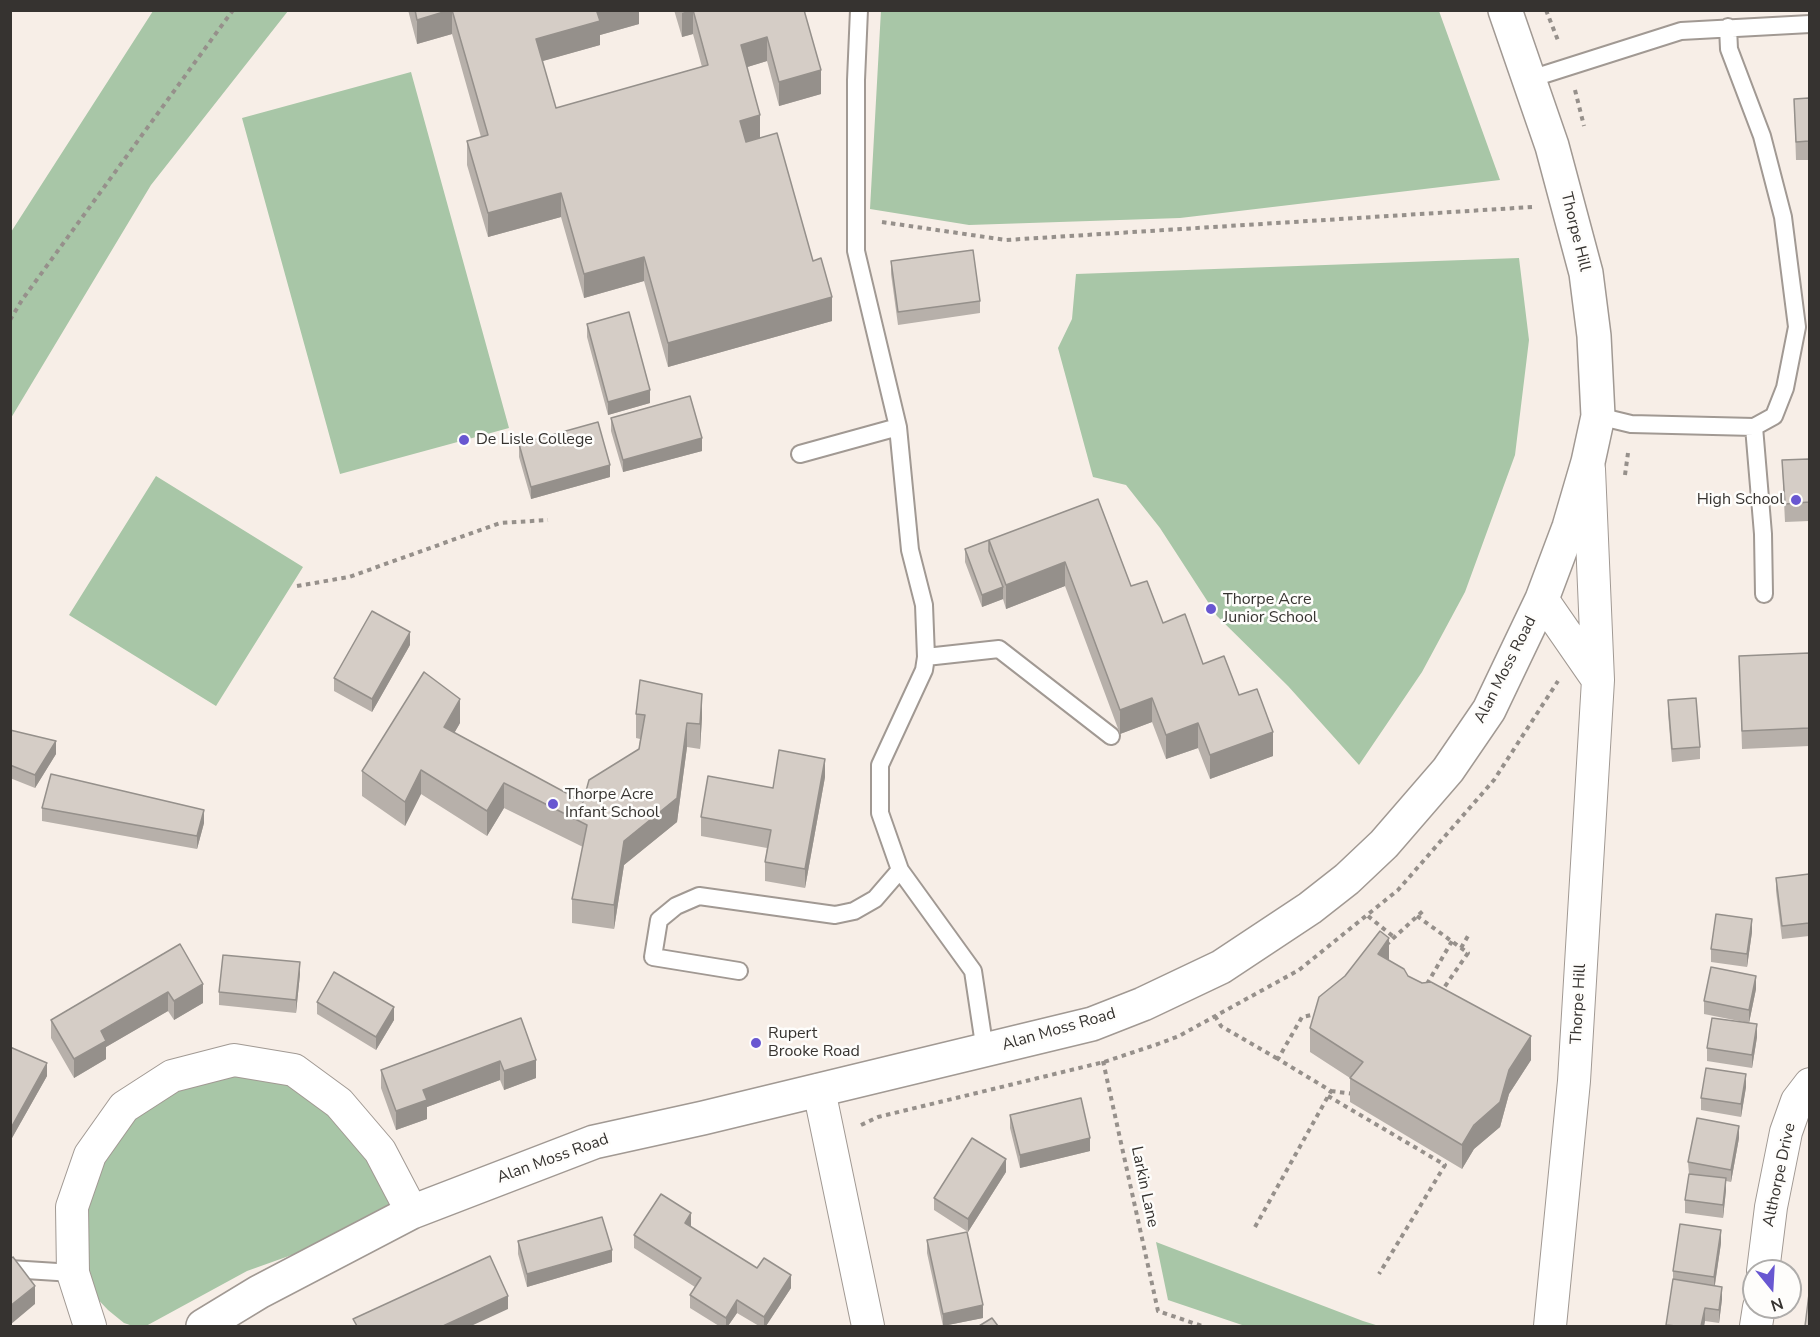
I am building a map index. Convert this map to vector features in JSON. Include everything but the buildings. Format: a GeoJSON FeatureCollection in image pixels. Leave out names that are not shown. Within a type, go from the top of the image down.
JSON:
{"type":"FeatureCollection","features":[{"type":"Feature","properties":{"kind":"street","name":"Thorpe Hill"},"geometry":{"type":"LineString","coordinates":[[1505,10],[1530,79],[1569,205],[1586,273],[1594,336],[1598,416],[1588,462],[1569,527],[1542,599]]}},
{"type":"Feature","properties":{"kind":"street","name":"Thorpe Hill"},"geometry":{"type":"LineString","coordinates":[[1550,1326],[1574,1081],[1598,680],[1588,462]]}},
{"type":"Feature","properties":{"kind":"street"},"geometry":{"type":"LineString","coordinates":[[1542,599],[1598,680]]}},
{"type":"Feature","properties":{"kind":"street","name":"Alan Moss Road"},"geometry":{"type":"LineString","coordinates":[[203,1326],[259,1292],[412,1212],[594,1142],[1092,1024],[1143,1004],[1221,967],[1310,908],[1384,844],[1448,770],[1489,710],[1542,599]]}},
{"type":"Feature","properties":{"kind":"street"},"geometry":{"type":"LineString","coordinates":[[90,1326],[73,1272],[72,1207],[90,1155],[124,1107],[172,1076],[234,1060],[294,1070],[339,1103],[380,1151],[412,1212]]}},
{"type":"Feature","properties":{"kind":"street","name":"Althorpe Drive"},"geometry":{"type":"LineString","coordinates":[[1765,1259],[1771,1208],[1786,1132],[1797,1101],[1809,1084]]}},
{"type":"Feature","properties":{"kind":"street"},"geometry":{"type":"LineString","coordinates":[[819,1089],[868,1326]]}},
{"type":"Feature","properties":{"kind":"lane"},"geometry":{"type":"LineString","coordinates":[[859,10],[856,80],[856,251],[898,427],[910,549],[924,605],[926,657],[924,670],[880,765],[880,813],[900,870],[973,971],[985,1051]]}},
{"type":"Feature","properties":{"kind":"lane"},"geometry":{"type":"LineString","coordinates":[[1530,79],[1681,31],[1809,24]]}},
{"type":"Feature","properties":{"kind":"lane"},"geometry":{"type":"LineString","coordinates":[[1598,416],[1630,424],[1754,427],[1774,416],[1785,388],[1797,327],[1783,217],[1762,136],[1729,49],[1728,27]]}},
{"type":"Feature","properties":{"kind":"lane"},"geometry":{"type":"LineString","coordinates":[[800,454],[898,427]]}},
{"type":"Feature","properties":{"kind":"lane"},"geometry":{"type":"LineString","coordinates":[[1754,427],[1763,534],[1764,594]]}},
{"type":"Feature","properties":{"kind":"lane"},"geometry":{"type":"LineString","coordinates":[[926,657],[999,649],[1111,736]]}},
{"type":"Feature","properties":{"kind":"lane"},"geometry":{"type":"LineString","coordinates":[[739,971],[653,957],[659,920],[676,906],[699,896],[835,915],[854,911],[875,898],[900,870]]}},
{"type":"Feature","properties":{"kind":"lane"},"geometry":{"type":"LineString","coordinates":[[10,1269],[73,1272]]}},
{"type":"Feature","properties":{"kind":"path"},"geometry":{"type":"LineString","coordinates":[[10,320],[62,244],[233,10]]}},
{"type":"Feature","properties":{"kind":"path"},"geometry":{"type":"LineString","coordinates":[[855,218],[1006,240],[1569,205]]}},
{"type":"Feature","properties":{"kind":"path"},"geometry":{"type":"LineString","coordinates":[[297,586],[350,577],[500,523],[548,520]]}},
{"type":"Feature","properties":{"kind":"path"},"geometry":{"type":"LineString","coordinates":[[1377,953],[1425,909]]}},
{"type":"Feature","properties":{"kind":"path"},"geometry":{"type":"LineString","coordinates":[[1368,915],[1395,938]]}},
{"type":"Feature","properties":{"kind":"path"},"geometry":{"type":"LineString","coordinates":[[1417,916],[1468,953],[1443,992],[1433,992]]}},
{"type":"Feature","properties":{"kind":"path"},"geometry":{"type":"LineString","coordinates":[[1461,948],[1468,936]]}},
{"type":"Feature","properties":{"kind":"path"},"geometry":{"type":"LineString","coordinates":[[1423,992],[1452,941]]}},
{"type":"Feature","properties":{"kind":"path"},"geometry":{"type":"LineString","coordinates":[[1278,1059],[1302,1017],[1324,1011]]}},
{"type":"Feature","properties":{"kind":"path"},"geometry":{"type":"LineString","coordinates":[[1215,1016],[1221,1026],[1331,1091],[1356,1095]]}},
{"type":"Feature","properties":{"kind":"path","name":"Larkin Lane"},"geometry":{"type":"LineString","coordinates":[[1092,1024],[1104,1062],[1158,1311],[1202,1326]]}},
{"type":"Feature","properties":{"kind":"path"},"geometry":{"type":"LineString","coordinates":[[1255,1227],[1331,1091]]}},
{"type":"Feature","properties":{"kind":"path"},"geometry":{"type":"LineString","coordinates":[[1328,1096],[1445,1165],[1379,1274]]}},
{"type":"Feature","properties":{"kind":"green space"},"geometry":{"type":"Polygon","coordinates":[[[881,10],[1439,11],[1500,180],[1180,218],[969,225],[870,209],[881,10]]]}},
{"type":"Feature","properties":{"kind":"green space"},"geometry":{"type":"Polygon","coordinates":[[[153,11],[288,11],[151,185],[11,418],[11,232],[153,11]]]}},
{"type":"Feature","properties":{"kind":"green space"},"geometry":{"type":"Polygon","coordinates":[[[411,72],[509,428],[340,474],[242,118],[411,72]]]}},
{"type":"Feature","properties":{"kind":"green space"},"geometry":{"type":"Polygon","coordinates":[[[1519,258],[1529,340],[1515,455],[1465,592],[1422,672],[1359,765],[1288,686],[1217,616],[1160,528],[1126,485],[1093,477],[1058,348],[1072,319],[1076,274],[1519,258]]]}},
{"type":"Feature","properties":{"kind":"green space"},"geometry":{"type":"Polygon","coordinates":[[[156,476],[303,567],[216,706],[69,615],[156,476]]]}},
{"type":"Feature","properties":{"kind":"green space"},"geometry":{"type":"Polygon","coordinates":[[[294,1070],[412,1212],[247,1271],[146,1326],[124,1323],[108,1310],[71,1271],[90,1155],[172,1076],[294,1070]]]}},
{"type":"Feature","properties":{"kind":"green space"},"geometry":{"type":"Polygon","coordinates":[[[1156,1242],[1379,1326],[1245,1326],[1168,1300],[1156,1242]]]}},
{"type":"Feature","properties":{"kind":"place","name":"De Lisle College"},"geometry":{"type":"Point","coordinates":[464,440]}},
{"type":"Feature","properties":{"kind":"place","name":"High School"},"geometry":{"type":"Point","coordinates":[1796,500]}},
{"type":"Feature","properties":{"kind":"place","name":"Thorpe Acre Junior School"},"geometry":{"type":"Point","coordinates":[1211,609]}},
{"type":"Feature","properties":{"kind":"place","name":"Thorpe Acre Infant School"},"geometry":{"type":"Point","coordinates":[553,804]}},
{"type":"Feature","properties":{"kind":"place","name":"Rupert Brooke Road"},"geometry":{"type":"Point","coordinates":[756,1043]}}]}
